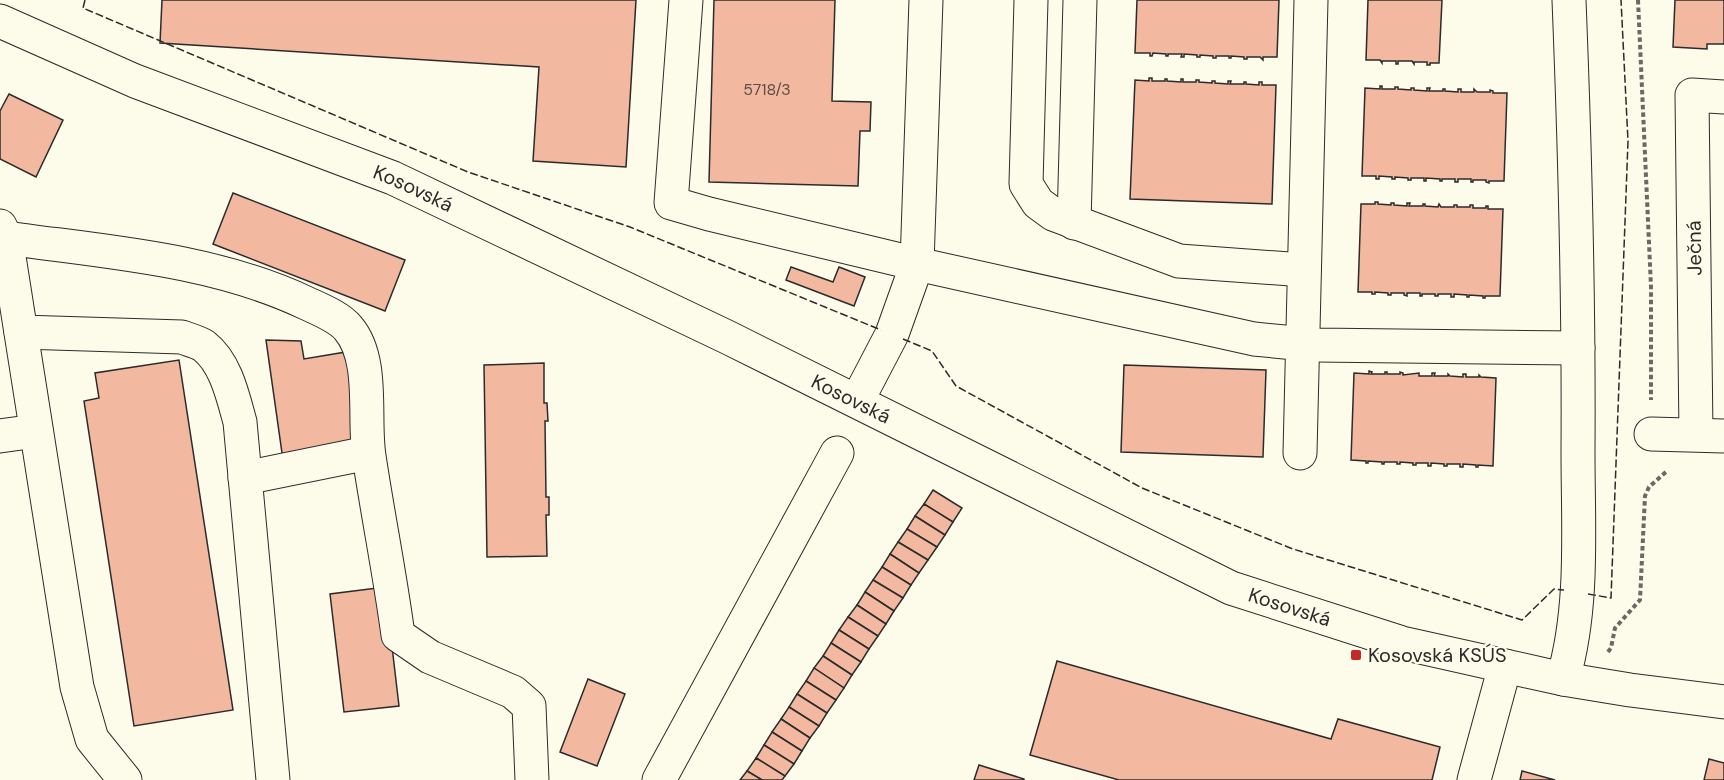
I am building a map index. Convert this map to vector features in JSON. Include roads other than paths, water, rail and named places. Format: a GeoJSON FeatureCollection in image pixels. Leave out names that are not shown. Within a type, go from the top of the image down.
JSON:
{"type":"FeatureCollection","features":[{"type":"Feature","properties":{"kind":"street"},"geometry":{"type":"LineString","coordinates":[[686,0],[671,203],[917,264],[1254,339],[1301,344],[1578,348]]}},
{"type":"Feature","properties":{"kind":"street"},"geometry":{"type":"LineString","coordinates":[[857,401],[892,334],[917,264],[926,0]]}},
{"type":"Feature","properties":{"kind":"street"},"geometry":{"type":"LineString","coordinates":[[1031,0],[1026,184],[1038,203],[1053,214],[1074,223],[1179,261],[1304,270]]}},
{"type":"Feature","properties":{"kind":"street"},"geometry":{"type":"LineString","coordinates":[[1074,223],[1080,0]]}},
{"type":"Feature","properties":{"kind":"street"},"geometry":{"type":"LineString","coordinates":[[1300,453],[1311,0]]}},
{"type":"Feature","properties":{"kind":"street"},"geometry":{"type":"LineString","coordinates":[[1563,679],[1568,661],[1577,592],[1578,348],[1569,0]]}},
{"type":"Feature","properties":{"kind":"street","name":"Kosovská"},"geometry":{"type":"LineString","coordinates":[[0,21],[135,81],[393,178],[727,336],[1231,588],[1402,643],[1563,679],[1724,702]]}},
{"type":"Feature","properties":{"kind":"street","name":"Ječná"},"geometry":{"type":"LineString","coordinates":[[1710,435],[1692,95],[1724,97]]}},
{"type":"Feature","properties":{"kind":"street"},"geometry":{"type":"LineString","coordinates":[[125,780],[92,739],[77,687],[3,232],[184,264],[277,289],[319,308],[348,327],[357,344],[365,377],[368,453],[398,635],[429,657],[513,692],[529,706],[532,780]]}},
{"type":"Feature","properties":{"kind":"street"},"geometry":{"type":"LineString","coordinates":[[21,332],[182,336],[204,346],[217,362],[230,385],[240,422],[273,780]]}},
{"type":"Feature","properties":{"kind":"street"},"geometry":{"type":"LineString","coordinates":[[0,436],[36,431]]}},
{"type":"Feature","properties":{"kind":"street"},"geometry":{"type":"LineString","coordinates":[[1651,434],[1710,435]]}},
{"type":"Feature","properties":{"kind":"street"},"geometry":{"type":"LineString","coordinates":[[245,478],[368,453]]}},
{"type":"Feature","properties":{"kind":"street"},"geometry":{"type":"LineString","coordinates":[[659,780],[837,453]]}},
{"type":"Feature","properties":{"kind":"street"},"geometry":{"type":"LineString","coordinates":[[1474,780],[1505,666]]}},
{"type":"Feature","properties":{"kind":"place","name":"Kosovská KSÚS"},"geometry":{"type":"Point","coordinates":[1356,655]}}]}
